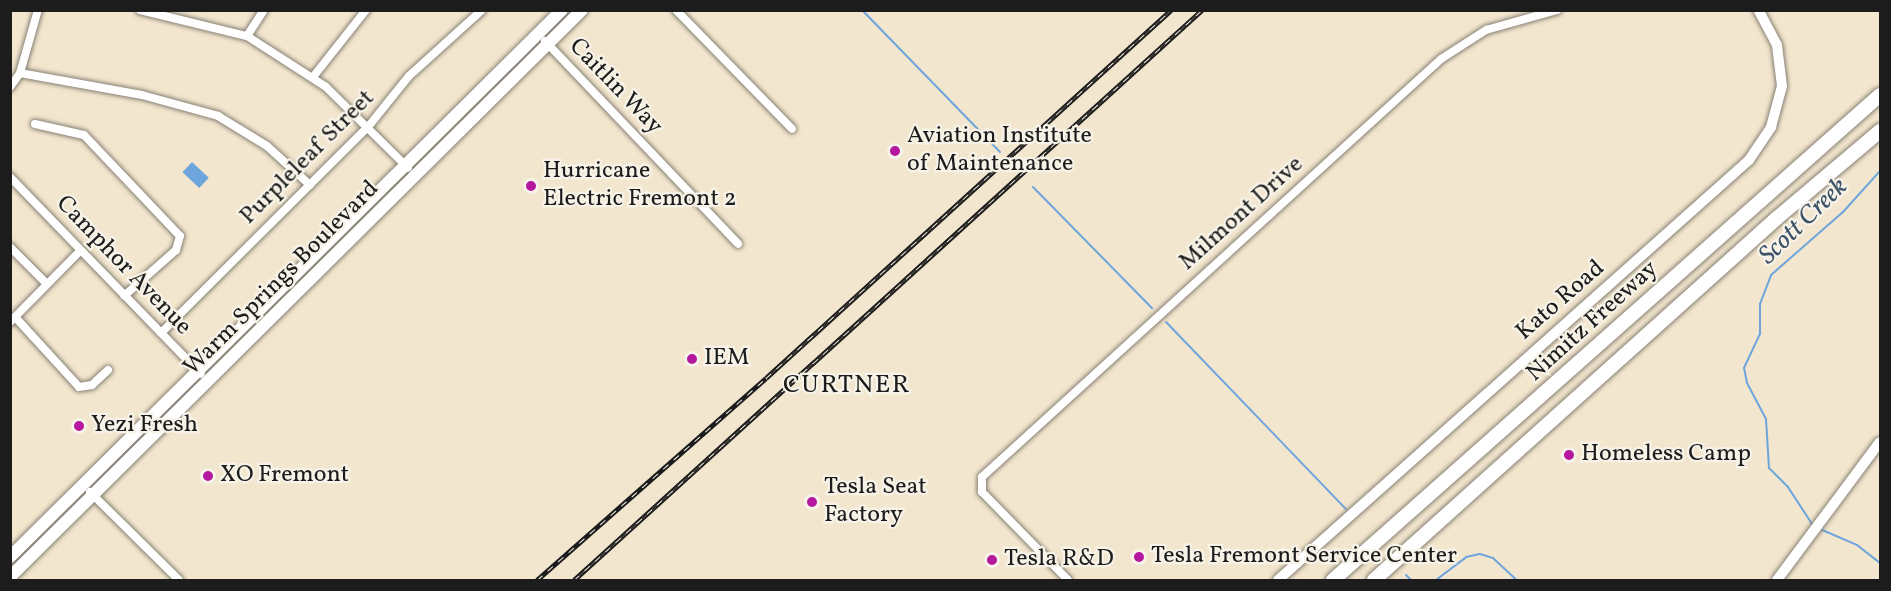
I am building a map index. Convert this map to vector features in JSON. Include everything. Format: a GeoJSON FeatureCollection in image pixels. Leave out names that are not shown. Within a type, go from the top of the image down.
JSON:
{"type":"FeatureCollection","features":[{"type":"Feature","properties":{"kind":"highway","name":"Nimitz Freeway"},"geometry":{"type":"LineString","coordinates":[[1333,580],[1881,94]]}},
{"type":"Feature","properties":{"kind":"highway","name":"Nimitz Freeway"},"geometry":{"type":"LineString","coordinates":[[1374,580],[1777,218],[1881,131]]}},
{"type":"Feature","properties":{"kind":"main road","name":"Warm Springs Boulevard"},"geometry":{"type":"LineString","coordinates":[[10,557],[562,10]]}},
{"type":"Feature","properties":{"kind":"main road","name":"Warm Springs Boulevard"},"geometry":{"type":"LineString","coordinates":[[10,577],[582,10]]}},
{"type":"Feature","properties":{"kind":"street"},"geometry":{"type":"LineString","coordinates":[[10,87],[20,74],[38,10]]}},
{"type":"Feature","properties":{"kind":"street"},"geometry":{"type":"LineString","coordinates":[[140,10],[176,14],[247,36],[313,77],[368,127],[415,176]]}},
{"type":"Feature","properties":{"kind":"street"},"geometry":{"type":"LineString","coordinates":[[247,36],[264,10]]}},
{"type":"Feature","properties":{"kind":"street"},"geometry":{"type":"LineString","coordinates":[[313,77],[366,10]]}},
{"type":"Feature","properties":{"kind":"street","name":"Purpleleaf Street"},"geometry":{"type":"LineString","coordinates":[[161,333],[368,127],[409,76],[482,10]]}},
{"type":"Feature","properties":{"kind":"street"},"geometry":{"type":"LineString","coordinates":[[676,10],[792,129]]}},
{"type":"Feature","properties":{"kind":"street","name":"Milmont Drive"},"geometry":{"type":"LineString","coordinates":[[1068,580],[979,485],[981,477],[1441,59],[1486,30],[1557,10]]}},
{"type":"Feature","properties":{"kind":"street","name":"Kato Road"},"geometry":{"type":"LineString","coordinates":[[1278,580],[1749,160],[1771,127],[1782,86],[1777,45],[1758,10]]}},
{"type":"Feature","properties":{"kind":"street","name":"Caitlin Way"},"geometry":{"type":"LineString","coordinates":[[538,34],[738,244]]}},
{"type":"Feature","properties":{"kind":"street"},"geometry":{"type":"LineString","coordinates":[[20,74],[161,100],[218,117],[267,146],[310,185]]}},
{"type":"Feature","properties":{"kind":"street"},"geometry":{"type":"LineString","coordinates":[[35,124],[84,135],[178,234],[176,250],[124,296]]}},
{"type":"Feature","properties":{"kind":"street","name":"Camphor Avenue"},"geometry":{"type":"LineString","coordinates":[[10,177],[208,381]]}},
{"type":"Feature","properties":{"kind":"street"},"geometry":{"type":"LineString","coordinates":[[10,246],[45,283]]}},
{"type":"Feature","properties":{"kind":"street"},"geometry":{"type":"LineString","coordinates":[[80,250],[45,283],[14,320],[78,387],[92,385],[108,370]]}},
{"type":"Feature","properties":{"kind":"street"},"geometry":{"type":"LineString","coordinates":[[1777,580],[1881,442]]}},
{"type":"Feature","properties":{"kind":"street"},"geometry":{"type":"LineString","coordinates":[[82,485],[178,580]]}},
{"type":"Feature","properties":{"kind":"water"},"geometry":{"type":"Polygon","coordinates":[[[192,162],[209,178],[199,188],[182,172],[192,162]]]}},
{"type":"Feature","properties":{"kind":"waterway"},"geometry":{"type":"LineString","coordinates":[[862,10],[1000,152]]}},
{"type":"Feature","properties":{"kind":"waterway","name":"Scott Creek"},"geometry":{"type":"LineString","coordinates":[[1812,524],[1788,487],[1769,468],[1766,419],[1747,383],[1744,368],[1760,334],[1760,304],[1771,275],[1843,212],[1880,171]]}},
{"type":"Feature","properties":{"kind":"waterway"},"geometry":{"type":"LineString","coordinates":[[1033,187],[1152,308]]}},
{"type":"Feature","properties":{"kind":"waterway"},"geometry":{"type":"LineString","coordinates":[[1166,322],[1346,509]]}},
{"type":"Feature","properties":{"kind":"waterway","name":"Scott Creek"},"geometry":{"type":"LineString","coordinates":[[1820,529],[1857,545],[1880,563]]}},
{"type":"Feature","properties":{"kind":"waterway"},"geometry":{"type":"LineString","coordinates":[[1436,580],[1466,557],[1480,554],[1493,558],[1517,580]]}},
{"type":"Feature","properties":{"kind":"waterway"},"geometry":{"type":"LineString","coordinates":[[1406,575],[1411,580]]}},
{"type":"Feature","properties":{"kind":"railway"},"geometry":{"type":"LineString","coordinates":[[537,580],[766,378],[1171,10]]}},
{"type":"Feature","properties":{"kind":"railway"},"geometry":{"type":"LineString","coordinates":[[574,580],[1202,10]]}},
{"type":"Feature","properties":{"kind":"place","name":"Aviation Institute of Maintenance"},"geometry":{"type":"Point","coordinates":[895,151]}},
{"type":"Feature","properties":{"kind":"place","name":"Hurricane Electric Fremont 2"},"geometry":{"type":"Point","coordinates":[531,186]}},
{"type":"Feature","properties":{"kind":"place","name":"IEM"},"geometry":{"type":"Point","coordinates":[692,359]}},
{"type":"Feature","properties":{"kind":"place","name":"Yezi Fresh"},"geometry":{"type":"Point","coordinates":[79,426]}},
{"type":"Feature","properties":{"kind":"place","name":"Homeless Camp"},"geometry":{"type":"Point","coordinates":[1569,455]}},
{"type":"Feature","properties":{"kind":"place","name":"XO Fremont"},"geometry":{"type":"Point","coordinates":[208,476]}},
{"type":"Feature","properties":{"kind":"place","name":"Tesla Seat Factory"},"geometry":{"type":"Point","coordinates":[812,502]}},
{"type":"Feature","properties":{"kind":"place","name":"Tesla Fremont Service Center"},"geometry":{"type":"Point","coordinates":[1139,557]}},
{"type":"Feature","properties":{"kind":"place","name":"Tesla R&D"},"geometry":{"type":"Point","coordinates":[992,560]}},
{"type":"Feature","properties":{"kind":"district","name":"CURTNER"},"geometry":{"type":"Point","coordinates":[847,386]}}]}
